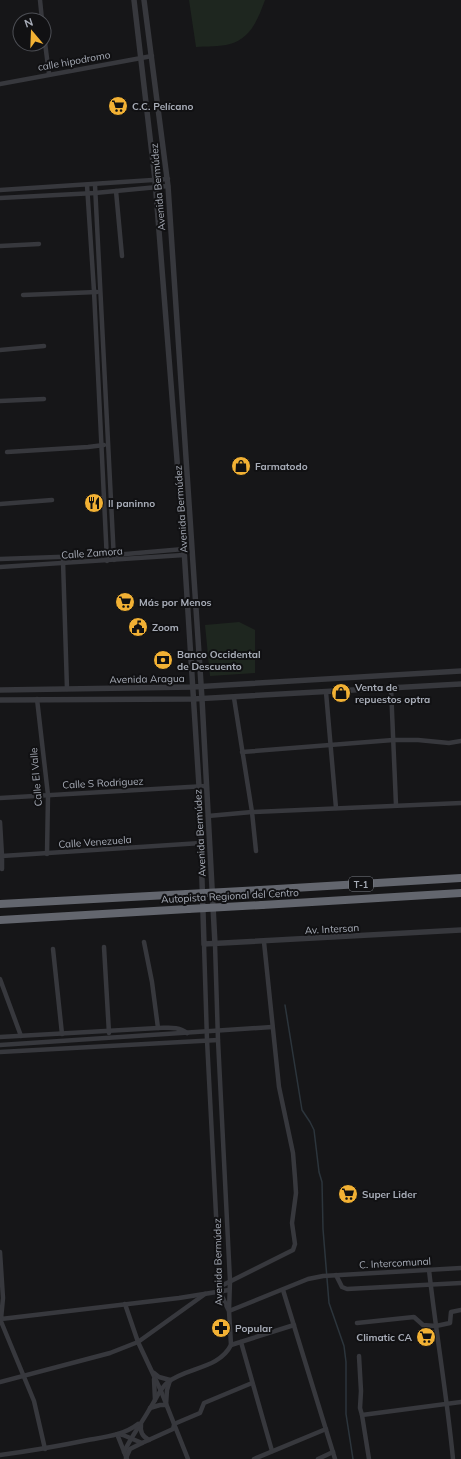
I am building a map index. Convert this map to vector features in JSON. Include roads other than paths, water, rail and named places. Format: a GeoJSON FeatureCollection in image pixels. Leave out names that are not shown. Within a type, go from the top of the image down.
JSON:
{"type":"FeatureCollection","features":[{"type":"Feature","properties":{"kind":"highway","name":"Autopista Regional del Centro"},"geometry":{"type":"LineString","coordinates":[[0,904],[461,878]]}},
{"type":"Feature","properties":{"kind":"highway","name":"Autopista Regional del Centro"},"geometry":{"type":"LineString","coordinates":[[0,920],[461,893]]}},
{"type":"Feature","properties":{"kind":"street"},"geometry":{"type":"LineString","coordinates":[[40,0],[41,12]]}},
{"type":"Feature","properties":{"kind":"street","name":"Avenida Bermúdez"},"geometry":{"type":"LineString","coordinates":[[134,0],[156,187],[184,552],[199,786],[207,1040],[220,1292],[228,1311]]}},
{"type":"Feature","properties":{"kind":"street","name":"Avenida Bermúdez"},"geometry":{"type":"LineString","coordinates":[[144,0],[168,179],[202,699],[215,944],[217,1030],[230,1282],[228,1311]]}},
{"type":"Feature","properties":{"kind":"street"},"geometry":{"type":"LineString","coordinates":[[46,52],[49,74]]}},
{"type":"Feature","properties":{"kind":"street","name":"calle hipodromo"},"geometry":{"type":"LineString","coordinates":[[0,84],[152,56]]}},
{"type":"Feature","properties":{"kind":"street"},"geometry":{"type":"LineString","coordinates":[[0,190],[95,185],[168,179]]}},
{"type":"Feature","properties":{"kind":"street"},"geometry":{"type":"LineString","coordinates":[[87,185],[94,292],[107,558]]}},
{"type":"Feature","properties":{"kind":"street"},"geometry":{"type":"LineString","coordinates":[[95,185],[114,558]]}},
{"type":"Feature","properties":{"kind":"street"},"geometry":{"type":"LineString","coordinates":[[0,198],[95,193],[168,186]]}},
{"type":"Feature","properties":{"kind":"street"},"geometry":{"type":"LineString","coordinates":[[116,191],[122,256]]}},
{"type":"Feature","properties":{"kind":"street"},"geometry":{"type":"LineString","coordinates":[[0,246],[39,244]]}},
{"type":"Feature","properties":{"kind":"street"},"geometry":{"type":"LineString","coordinates":[[22,296],[100,292]]}},
{"type":"Feature","properties":{"kind":"street"},"geometry":{"type":"LineString","coordinates":[[0,350],[44,346]]}},
{"type":"Feature","properties":{"kind":"street"},"geometry":{"type":"LineString","coordinates":[[0,401],[44,399]]}},
{"type":"Feature","properties":{"kind":"street"},"geometry":{"type":"LineString","coordinates":[[175,436],[185,436]]}},
{"type":"Feature","properties":{"kind":"street"},"geometry":{"type":"LineString","coordinates":[[7,452],[88,448],[108,444]]}},
{"type":"Feature","properties":{"kind":"street"},"geometry":{"type":"LineString","coordinates":[[0,504],[52,500]]}},
{"type":"Feature","properties":{"kind":"street","name":"Calle Zamora"},"geometry":{"type":"LineString","coordinates":[[0,559],[63,557],[114,558],[184,552]]}},
{"type":"Feature","properties":{"kind":"street"},"geometry":{"type":"LineString","coordinates":[[63,557],[67,689]]}},
{"type":"Feature","properties":{"kind":"street","name":"Calle Zamora"},"geometry":{"type":"LineString","coordinates":[[0,567],[63,564],[107,558]]}},
{"type":"Feature","properties":{"kind":"street","name":"Avenida Aragua"},"geometry":{"type":"LineString","coordinates":[[0,690],[193,687],[461,671]]}},
{"type":"Feature","properties":{"kind":"street","name":"Avenida Aragua"},"geometry":{"type":"LineString","coordinates":[[0,700],[234,698],[461,684]]}},
{"type":"Feature","properties":{"kind":"street"},"geometry":{"type":"LineString","coordinates":[[391,688],[396,805]]}},
{"type":"Feature","properties":{"kind":"street"},"geometry":{"type":"LineString","coordinates":[[326,692],[336,808]]}},
{"type":"Feature","properties":{"kind":"street"},"geometry":{"type":"LineString","coordinates":[[234,698],[252,812],[256,851]]}},
{"type":"Feature","properties":{"kind":"street","name":"Calle El Valle"},"geometry":{"type":"LineString","coordinates":[[37,699],[48,795],[47,854]]}},
{"type":"Feature","properties":{"kind":"street"},"geometry":{"type":"LineString","coordinates":[[242,752],[393,740],[461,741]]}},
{"type":"Feature","properties":{"kind":"street","name":"Calle S Rodriguez"},"geometry":{"type":"LineString","coordinates":[[0,798],[206,786]]}},
{"type":"Feature","properties":{"kind":"street"},"geometry":{"type":"LineString","coordinates":[[208,816],[252,812],[461,803]]}},
{"type":"Feature","properties":{"kind":"street"},"geometry":{"type":"LineString","coordinates":[[0,822],[2,869]]}},
{"type":"Feature","properties":{"kind":"street","name":"Calle Venezuela"},"geometry":{"type":"LineString","coordinates":[[2,856],[201,843]]}},
{"type":"Feature","properties":{"kind":"street","name":"Av. Intersan"},"geometry":{"type":"LineString","coordinates":[[204,944],[264,942],[461,930]]}},
{"type":"Feature","properties":{"kind":"street"},"geometry":{"type":"LineString","coordinates":[[144,942],[152,982],[158,1028]]}},
{"type":"Feature","properties":{"kind":"street"},"geometry":{"type":"LineString","coordinates":[[220,1286],[293,1250],[295,1244],[292,1224],[296,1193],[294,1159],[279,1087],[264,942]]}},
{"type":"Feature","properties":{"kind":"street"},"geometry":{"type":"LineString","coordinates":[[104,947],[109,1038]]}},
{"type":"Feature","properties":{"kind":"street"},"geometry":{"type":"LineString","coordinates":[[53,949],[62,1034]]}},
{"type":"Feature","properties":{"kind":"street"},"geometry":{"type":"LineString","coordinates":[[0,979],[21,1036]]}},
{"type":"Feature","properties":{"kind":"street"},"geometry":{"type":"LineString","coordinates":[[0,1045],[272,1027]]}},
{"type":"Feature","properties":{"kind":"street"},"geometry":{"type":"LineString","coordinates":[[0,1038],[158,1028],[177,1028],[187,1033]]}},
{"type":"Feature","properties":{"kind":"street"},"geometry":{"type":"LineString","coordinates":[[0,1052],[218,1040]]}},
{"type":"Feature","properties":{"kind":"street"},"geometry":{"type":"LineString","coordinates":[[0,1252],[2,1298],[0,1319],[24,1375],[38,1413],[45,1449]]}},
{"type":"Feature","properties":{"kind":"street","name":"C. Intercomunal"},"geometry":{"type":"LineString","coordinates":[[228,1311],[308,1279],[323,1276],[461,1268]]}},
{"type":"Feature","properties":{"kind":"street"},"geometry":{"type":"LineString","coordinates":[[429,1270],[453,1459]]}},
{"type":"Feature","properties":{"kind":"street"},"geometry":{"type":"LineString","coordinates":[[336,1275],[342,1287],[347,1289],[431,1286],[461,1283]]}},
{"type":"Feature","properties":{"kind":"street"},"geometry":{"type":"LineString","coordinates":[[0,1319],[229,1290]]}},
{"type":"Feature","properties":{"kind":"street"},"geometry":{"type":"LineString","coordinates":[[283,1290],[335,1459]]}},
{"type":"Feature","properties":{"kind":"street"},"geometry":{"type":"LineString","coordinates":[[0,1382],[110,1353],[138,1342],[206,1293]]}},
{"type":"Feature","properties":{"kind":"street"},"geometry":{"type":"LineString","coordinates":[[125,1304],[138,1342],[161,1391],[188,1459]]}},
{"type":"Feature","properties":{"kind":"street"},"geometry":{"type":"LineString","coordinates":[[357,1323],[414,1317],[423,1325],[436,1326],[448,1324],[451,1322],[451,1312],[461,1310]]}},
{"type":"Feature","properties":{"kind":"street"},"geometry":{"type":"LineString","coordinates":[[124,1452],[130,1438],[165,1384],[170,1380],[213,1362],[228,1350],[231,1345],[228,1311]]}},
{"type":"Feature","properties":{"kind":"street"},"geometry":{"type":"LineString","coordinates":[[231,1345],[294,1325]]}},
{"type":"Feature","properties":{"kind":"street"},"geometry":{"type":"LineString","coordinates":[[241,1342],[272,1451]]}},
{"type":"Feature","properties":{"kind":"street"},"geometry":{"type":"LineString","coordinates":[[359,1356],[361,1392],[360,1408],[369,1459]]}},
{"type":"Feature","properties":{"kind":"street"},"geometry":{"type":"LineString","coordinates":[[152,1371],[159,1377],[170,1380]]}},
{"type":"Feature","properties":{"kind":"street"},"geometry":{"type":"LineString","coordinates":[[152,1371],[155,1400]]}},
{"type":"Feature","properties":{"kind":"street"},"geometry":{"type":"LineString","coordinates":[[166,1405],[167,1390],[170,1380]]}},
{"type":"Feature","properties":{"kind":"street"},"geometry":{"type":"LineString","coordinates":[[126,1459],[130,1450],[173,1429],[174,1424],[200,1413],[204,1403],[252,1383]]}},
{"type":"Feature","properties":{"kind":"street"},"geometry":{"type":"LineString","coordinates":[[362,1415],[461,1402]]}},
{"type":"Feature","properties":{"kind":"street"},"geometry":{"type":"LineString","coordinates":[[150,1408],[160,1404],[166,1405]]}},
{"type":"Feature","properties":{"kind":"street"},"geometry":{"type":"LineString","coordinates":[[0,1455],[45,1449],[117,1434],[133,1428],[141,1422]]}},
{"type":"Feature","properties":{"kind":"street"},"geometry":{"type":"LineString","coordinates":[[141,1422],[140,1429],[144,1437],[149,1440]]}},
{"type":"Feature","properties":{"kind":"street"},"geometry":{"type":"LineString","coordinates":[[254,1459],[326,1429]]}},
{"type":"Feature","properties":{"kind":"street"},"geometry":{"type":"LineString","coordinates":[[117,1434],[124,1435],[142,1443]]}},
{"type":"Feature","properties":{"kind":"street"},"geometry":{"type":"LineString","coordinates":[[117,1434],[126,1459]]}},
{"type":"Feature","properties":{"kind":"street"},"geometry":{"type":"LineString","coordinates":[[318,1459],[333,1452]]}},
{"type":"Feature","properties":{"kind":"waterway"},"geometry":{"type":"LineString","coordinates":[[285,1005],[302,1110],[314,1130],[319,1172],[322,1182],[323,1229],[329,1303],[344,1346],[346,1362],[346,1414],[353,1459]]}},
{"type":"Feature","properties":{"kind":"place","name":"C.C. Pelícano"},"geometry":{"type":"Point","coordinates":[118,106]}},
{"type":"Feature","properties":{"kind":"place","name":"Farmatodo"},"geometry":{"type":"Point","coordinates":[241,466]}},
{"type":"Feature","properties":{"kind":"place","name":"Il paninno"},"geometry":{"type":"Point","coordinates":[94,503]}},
{"type":"Feature","properties":{"kind":"place","name":"Más por Menos"},"geometry":{"type":"Point","coordinates":[125,602]}},
{"type":"Feature","properties":{"kind":"place","name":"Zoom"},"geometry":{"type":"Point","coordinates":[138,627]}},
{"type":"Feature","properties":{"kind":"place","name":"Banco Occidental de Descuento"},"geometry":{"type":"Point","coordinates":[163,660]}},
{"type":"Feature","properties":{"kind":"place","name":"Venta de repuestos optra"},"geometry":{"type":"Point","coordinates":[341,693]}},
{"type":"Feature","properties":{"kind":"place","name":"Super Lider"},"geometry":{"type":"Point","coordinates":[348,1194]}},
{"type":"Feature","properties":{"kind":"place","name":"Popular"},"geometry":{"type":"Point","coordinates":[221,1328]}},
{"type":"Feature","properties":{"kind":"place","name":"Climatic CA"},"geometry":{"type":"Point","coordinates":[426,1337]}}]}
